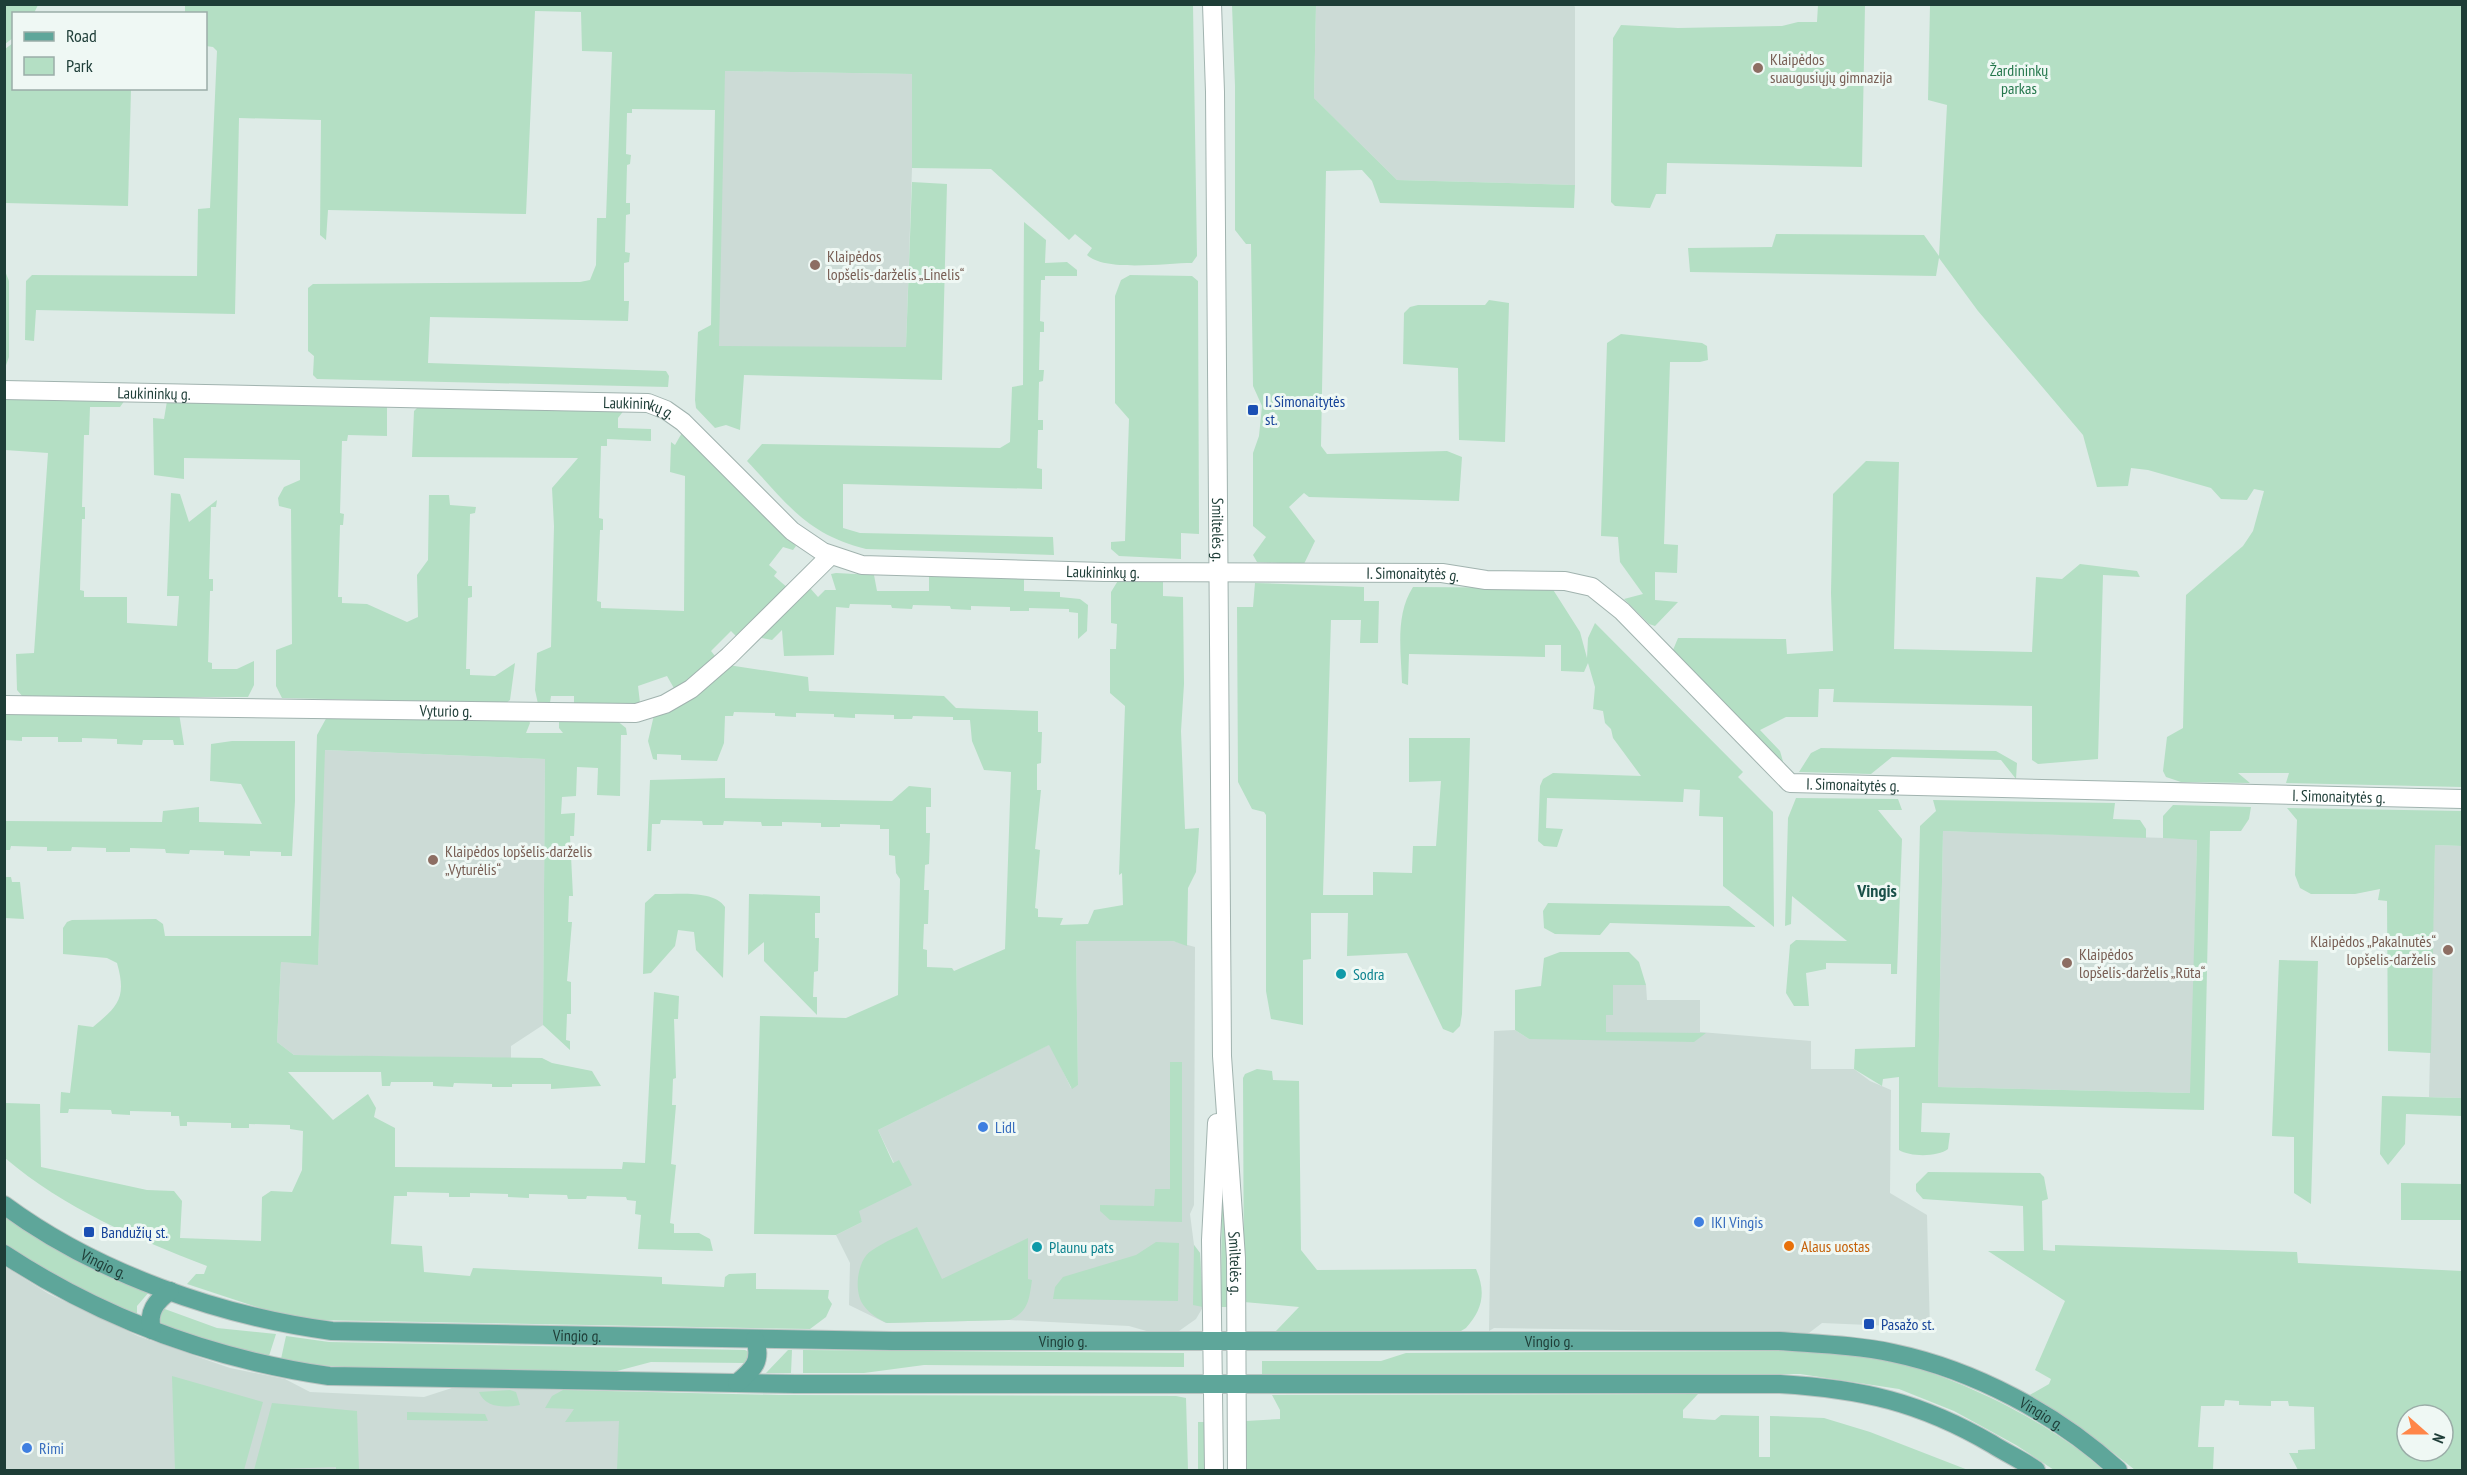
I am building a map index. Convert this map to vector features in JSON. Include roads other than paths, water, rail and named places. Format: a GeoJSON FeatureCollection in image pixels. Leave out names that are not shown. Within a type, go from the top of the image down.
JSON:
{"type":"FeatureCollection","features":[{"type":"Feature","properties":{"kind":"main road","name":"Vingio g."},"geometry":{"type":"LineString","coordinates":[[4,1205],[50,1234],[170,1291],[241,1315],[332,1331],[756,1339],[1213,1342],[1779,1341],[1852,1347],[1892,1353],[1939,1365],[1978,1381],[2060,1426],[2098,1452],[2118,1470]]}},
{"type":"Feature","properties":{"kind":"main road"},"geometry":{"type":"LineString","coordinates":[[4,1254],[76,1297],[152,1330],[228,1357],[274,1368],[329,1376],[737,1383],[1780,1384],[1838,1388],[1880,1396],[1924,1410],[1959,1425],[2036,1470]]}},
{"type":"Feature","properties":{"kind":"main road"},"geometry":{"type":"LineString","coordinates":[[152,1330],[151,1313],[156,1303],[170,1291]]}},
{"type":"Feature","properties":{"kind":"main road"},"geometry":{"type":"LineString","coordinates":[[737,1383],[754,1369],[758,1359],[756,1339]]}},
{"type":"Feature","properties":{"kind":"street","name":"Smiltelės g."},"geometry":{"type":"LineString","coordinates":[[1212,4],[1215,92],[1222,1056],[1236,1258],[1237,1470]]}},
{"type":"Feature","properties":{"kind":"street","name":"Laukininkų g."},"geometry":{"type":"LineString","coordinates":[[4,390],[648,403],[666,410],[683,422],[792,531],[813,547],[830,556],[862,565],[899,567],[1104,572],[1217,571]]}},
{"type":"Feature","properties":{"kind":"street","name":"Vyturio g."},"geometry":{"type":"LineString","coordinates":[[4,705],[636,713],[665,704],[691,689],[729,656],[830,556]]}},
{"type":"Feature","properties":{"kind":"street","name":"I. Simonaitytės g."},"geometry":{"type":"LineString","coordinates":[[1217,571],[1442,573],[1486,580],[1565,581],[1592,587],[1622,611],[1790,783],[2463,799]]}},
{"type":"Feature","properties":{"kind":"street","name":"Smiltelės g."},"geometry":{"type":"LineString","coordinates":[[1214,1470],[1211,1239],[1222,1056]]}},
{"type":"Feature","properties":{"kind":"place","name":"Klaipėdos suaugusiųjų gimnazija"},"geometry":{"type":"Point","coordinates":[1758,68]}},
{"type":"Feature","properties":{"kind":"place","name":"Klaipėdos lopšelis-darželis „Linelis“"},"geometry":{"type":"Point","coordinates":[815,265]}},
{"type":"Feature","properties":{"kind":"place","name":"I. Simonaitytės st."},"geometry":{"type":"Point","coordinates":[1253,410]}},
{"type":"Feature","properties":{"kind":"place","name":"Klaipėdos lopšelis-darželis „Vyturėlis“"},"geometry":{"type":"Point","coordinates":[433,860]}},
{"type":"Feature","properties":{"kind":"place","name":"Klaipėdos „Pakalnutės“ lopšelis-darželis"},"geometry":{"type":"Point","coordinates":[2448,950]}},
{"type":"Feature","properties":{"kind":"place","name":"Klaipėdos lopšelis-darželis „Rūta“"},"geometry":{"type":"Point","coordinates":[2067,963]}},
{"type":"Feature","properties":{"kind":"place","name":"Sodra"},"geometry":{"type":"Point","coordinates":[1341,974]}},
{"type":"Feature","properties":{"kind":"place","name":"Lidl"},"geometry":{"type":"Point","coordinates":[983,1127]}},
{"type":"Feature","properties":{"kind":"place","name":"IKI Vingis"},"geometry":{"type":"Point","coordinates":[1699,1222]}},
{"type":"Feature","properties":{"kind":"place","name":"Bandužių st."},"geometry":{"type":"Point","coordinates":[89,1232]}},
{"type":"Feature","properties":{"kind":"place","name":"Alaus uostas"},"geometry":{"type":"Point","coordinates":[1789,1246]}},
{"type":"Feature","properties":{"kind":"place","name":"Plaunu pats"},"geometry":{"type":"Point","coordinates":[1037,1247]}},
{"type":"Feature","properties":{"kind":"place","name":"Pasažo st."},"geometry":{"type":"Point","coordinates":[1869,1324]}},
{"type":"Feature","properties":{"kind":"place","name":"Rimi"},"geometry":{"type":"Point","coordinates":[27,1448]}},
{"type":"Feature","properties":{"kind":"district","name":"Vingis"},"geometry":{"type":"Point","coordinates":[1877,890]}},
{"type":"Feature","properties":{"kind":"park label","name":"Žardininkų parkas"},"geometry":{"type":"Point","coordinates":[2019,79]}}]}
